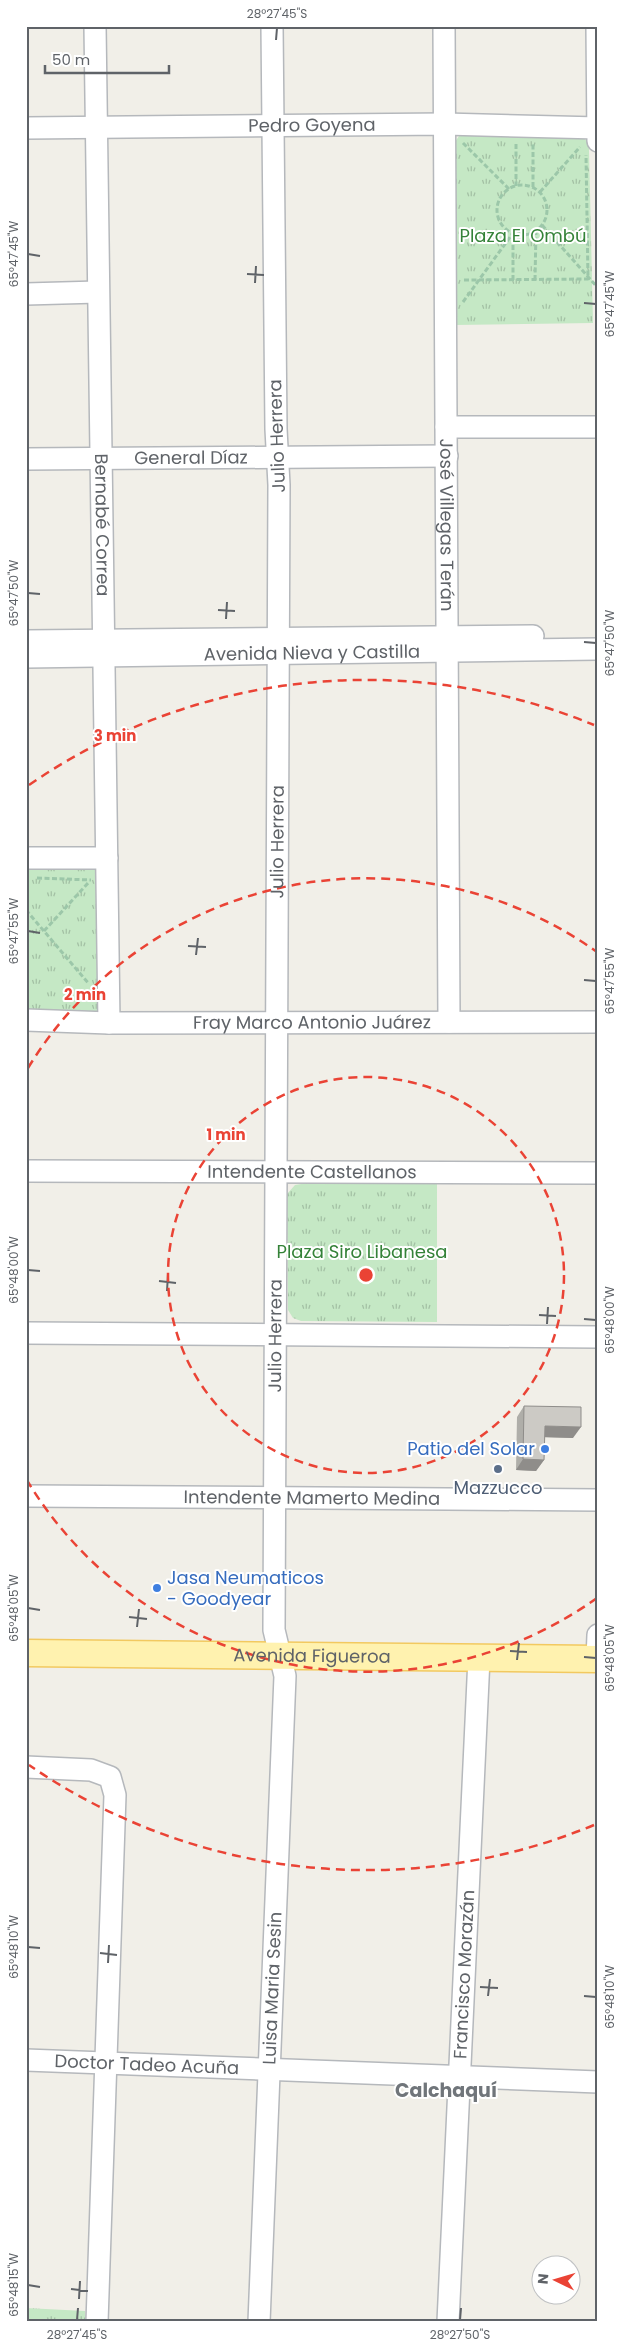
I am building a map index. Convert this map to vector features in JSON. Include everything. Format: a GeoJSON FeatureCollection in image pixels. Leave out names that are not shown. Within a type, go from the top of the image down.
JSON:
{"type":"FeatureCollection","features":[{"type":"Feature","properties":{"kind":"main road","name":"Avenida Figueroa"},"geometry":{"type":"LineString","coordinates":[[26,1654],[478,1658],[597,1651]]}},
{"type":"Feature","properties":{"kind":"street","name":"Bernabé Correa"},"geometry":{"type":"LineString","coordinates":[[95,26],[109,1023]]}},
{"type":"Feature","properties":{"kind":"street","name":"Julio Herrera"},"geometry":{"type":"LineString","coordinates":[[272,26],[277,457],[279,484],[274,1630],[280,1655]]}},
{"type":"Feature","properties":{"kind":"street","name":"José Villegas Terán"},"geometry":{"type":"LineString","coordinates":[[444,26],[449,1022]]}},
{"type":"Feature","properties":{"kind":"street"},"geometry":{"type":"LineString","coordinates":[[597,26],[598,141]]}},
{"type":"Feature","properties":{"kind":"street","name":"Pedro Goyena"},"geometry":{"type":"LineString","coordinates":[[26,128],[445,124],[598,128]]}},
{"type":"Feature","properties":{"kind":"street"},"geometry":{"type":"LineString","coordinates":[[26,294],[98,292]]}},
{"type":"Feature","properties":{"kind":"street"},"geometry":{"type":"LineString","coordinates":[[446,427],[598,427]]}},
{"type":"Feature","properties":{"kind":"street","name":"General Díaz"},"geometry":{"type":"LineString","coordinates":[[26,459],[447,456]]}},
{"type":"Feature","properties":{"kind":"street","name":"Avenida Nieva y Castilla"},"geometry":{"type":"LineString","coordinates":[[448,644],[598,635]]}},
{"type":"Feature","properties":{"kind":"street","name":"Avenida Nieva y Castilla"},"geometry":{"type":"LineString","coordinates":[[26,641],[104,648],[448,644],[598,649]]}},
{"type":"Feature","properties":{"kind":"street","name":"Avenida Nieva y Castilla"},"geometry":{"type":"LineString","coordinates":[[26,657],[104,648]]}},
{"type":"Feature","properties":{"kind":"street"},"geometry":{"type":"LineString","coordinates":[[26,858],[107,858]]}},
{"type":"Feature","properties":{"kind":"street","name":"Fray Marco Antonio Juárez"},"geometry":{"type":"LineString","coordinates":[[26,1020],[109,1023],[598,1022]]}},
{"type":"Feature","properties":{"kind":"street","name":"Intendente Castellanos"},"geometry":{"type":"LineString","coordinates":[[26,1170],[598,1172]]}},
{"type":"Feature","properties":{"kind":"street"},"geometry":{"type":"LineString","coordinates":[[26,1333],[275,1333],[598,1337]]}},
{"type":"Feature","properties":{"kind":"street","name":"Intendente Mamerto Medina"},"geometry":{"type":"LineString","coordinates":[[26,1496],[274,1496],[598,1500]]}},
{"type":"Feature","properties":{"kind":"street","name":"Luisa Maria Sesin"},"geometry":{"type":"LineString","coordinates":[[259,2322],[285,1676],[280,1655]]}},
{"type":"Feature","properties":{"kind":"street","name":"Francisco Morazán"},"geometry":{"type":"LineString","coordinates":[[448,2322],[478,1658]]}},
{"type":"Feature","properties":{"kind":"street"},"geometry":{"type":"LineString","coordinates":[[26,1767],[91,1770],[110,1777],[115,1795],[104,2062],[97,2322]]}},
{"type":"Feature","properties":{"kind":"street","name":"Doctor Tadeo Acuña"},"geometry":{"type":"LineString","coordinates":[[26,2060],[598,2082]]}},
{"type":"Feature","properties":{"kind":"path"},"geometry":{"type":"LineString","coordinates":[[516,186],[524,126]]}},
{"type":"Feature","properties":{"kind":"path"},"geometry":{"type":"LineString","coordinates":[[524,126],[533,188]]}},
{"type":"Feature","properties":{"kind":"path"},"geometry":{"type":"LineString","coordinates":[[456,148],[461,141],[468,138]]}},
{"type":"Feature","properties":{"kind":"path"},"geometry":{"type":"LineString","coordinates":[[461,141],[509,189]]}},
{"type":"Feature","properties":{"kind":"path"},"geometry":{"type":"LineString","coordinates":[[540,192],[584,142],[586,149],[588,279]]}},
{"type":"Feature","properties":{"kind":"path"},"geometry":{"type":"LineString","coordinates":[[516,186],[533,188],[540,192],[547,208],[542,225],[536,231],[528,234],[513,233],[501,223],[498,216],[499,201],[509,189],[516,186]]}},
{"type":"Feature","properties":{"kind":"path"},"geometry":{"type":"LineString","coordinates":[[542,225],[598,288]]}},
{"type":"Feature","properties":{"kind":"path"},"geometry":{"type":"LineString","coordinates":[[536,231],[536,280]]}},
{"type":"Feature","properties":{"kind":"path"},"geometry":{"type":"LineString","coordinates":[[447,325],[513,233]]}},
{"type":"Feature","properties":{"kind":"path"},"geometry":{"type":"LineString","coordinates":[[513,233],[513,280]]}},
{"type":"Feature","properties":{"kind":"path"},"geometry":{"type":"LineString","coordinates":[[457,280],[588,279]]}},
{"type":"Feature","properties":{"kind":"path"},"geometry":{"type":"LineString","coordinates":[[44,931],[92,880],[107,858]]}},
{"type":"Feature","properties":{"kind":"path"},"geometry":{"type":"LineString","coordinates":[[36,878],[92,880]]}},
{"type":"Feature","properties":{"kind":"path"},"geometry":{"type":"LineString","coordinates":[[91,889],[92,880]]}},
{"type":"Feature","properties":{"kind":"path"},"geometry":{"type":"LineString","coordinates":[[26,910],[90,984]]}},
{"type":"Feature","properties":{"kind":"path"},"geometry":{"type":"LineString","coordinates":[[90,975],[90,992]]}},
{"type":"Feature","properties":{"kind":"green space","name":"Plaza El Ombú"},"geometry":{"type":"Polygon","coordinates":[[[466,134],[580,136],[587,141],[589,149],[593,323],[455,325],[453,145],[459,136],[466,134]]]}},
{"type":"Feature","properties":{"kind":"green space"},"geometry":{"type":"Polygon","coordinates":[[[26,866],[92,867],[97,870],[101,1005],[94,1015],[26,1013],[26,866]]]}},
{"type":"Feature","properties":{"kind":"green space","name":"Plaza Siro Libanesa"},"geometry":{"type":"Polygon","coordinates":[[[307,1183],[437,1184],[437,1322],[301,1321],[293,1318],[288,1310],[287,1194],[295,1185],[307,1183]]]}},
{"type":"Feature","properties":{"kind":"green space"},"geometry":{"type":"Polygon","coordinates":[[[26,2308],[85,2311],[85,2322],[26,2322],[26,2308]]]}},
{"type":"Feature","properties":{"kind":"building"},"geometry":{"type":"Polygon","coordinates":[[[524,1406],[581,1407],[581,1427],[545,1426],[544,1460],[523,1459],[524,1406]]]}},
{"type":"Feature","properties":{"kind":"place","name":"Patio del Solar"},"geometry":{"type":"Point","coordinates":[545,1449]}},
{"type":"Feature","properties":{"kind":"place","name":"Mazzucco"},"geometry":{"type":"Point","coordinates":[498,1469]}},
{"type":"Feature","properties":{"kind":"place","name":"Jasa Neumaticos - Goodyear"},"geometry":{"type":"Point","coordinates":[157,1588]}},
{"type":"Feature","properties":{"kind":"district","name":"Calchaquí"},"geometry":{"type":"Point","coordinates":[446,2090]}}]}
